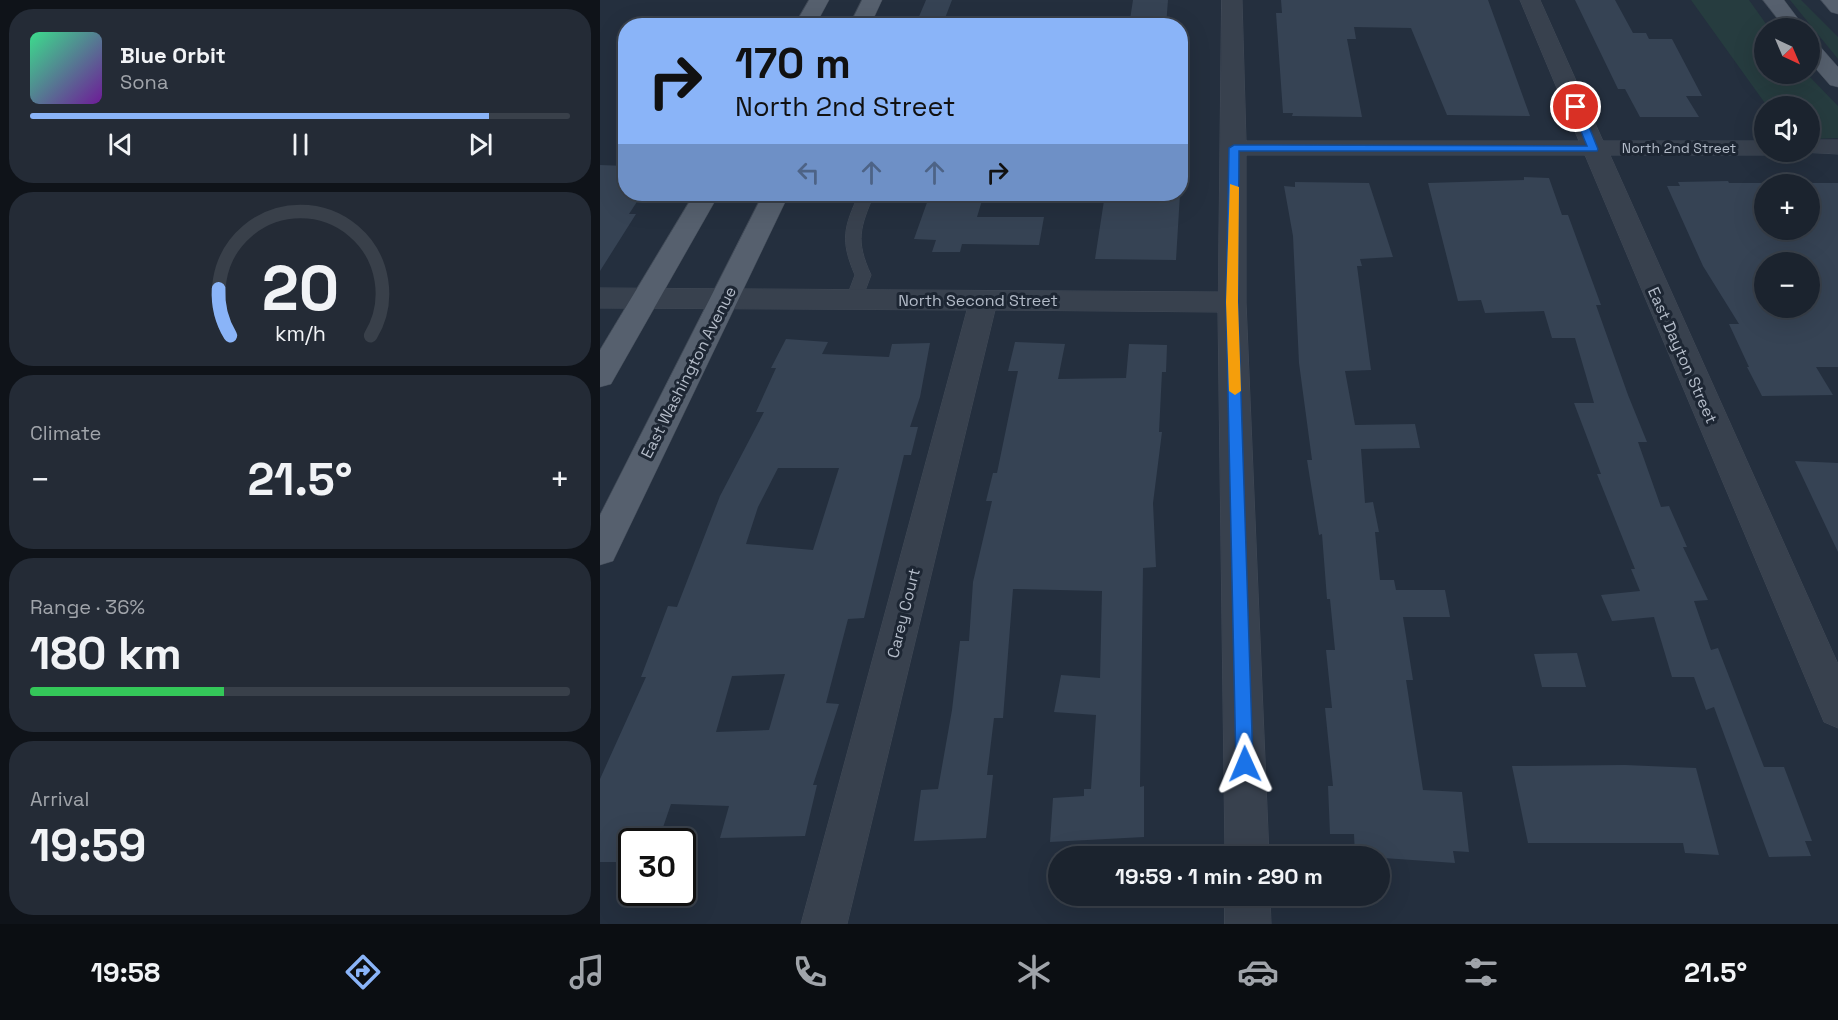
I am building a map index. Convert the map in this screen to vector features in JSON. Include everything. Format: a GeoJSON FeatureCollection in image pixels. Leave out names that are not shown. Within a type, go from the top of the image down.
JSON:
{"type":"FeatureCollection","features":[{"type":"Feature","properties":{"kind":"main road"},"geometry":{"type":"LineString","coordinates":[[809,18],[819,0]]}},
{"type":"Feature","properties":{"kind":"main road"},"geometry":{"type":"LineString","coordinates":[[863,18],[872,0]]}},
{"type":"Feature","properties":{"kind":"main road"},"geometry":{"type":"LineString","coordinates":[[1773,0],[1787,18]]}},
{"type":"Feature","properties":{"kind":"main road"},"geometry":{"type":"LineString","coordinates":[[1831,0],[1838,8]]}},
{"type":"Feature","properties":{"kind":"main road"},"geometry":{"type":"LineString","coordinates":[[1820,60],[1838,80]]}},
{"type":"Feature","properties":{"kind":"main road"},"geometry":{"type":"LineString","coordinates":[[600,376],[702,201]]}},
{"type":"Feature","properties":{"kind":"main road","name":"East Washington Avenue"},"geometry":{"type":"LineString","coordinates":[[600,550],[773,201]]}},
{"type":"Feature","properties":{"kind":"street"},"geometry":{"type":"LineString","coordinates":[[1232,0],[1234,148],[1232,302],[1247,846]]}},
{"type":"Feature","properties":{"kind":"street","name":"East Dayton Street"},"geometry":{"type":"LineString","coordinates":[[1530,0],[1838,709]]}},
{"type":"Feature","properties":{"kind":"street"},"geometry":{"type":"LineString","coordinates":[[1820,147],[1838,147]]}},
{"type":"Feature","properties":{"kind":"street","name":"North 2nd Street"},"geometry":{"type":"LineString","coordinates":[[1234,148],[1754,148]]}},
{"type":"Feature","properties":{"kind":"street","name":"North Second Street"},"geometry":{"type":"LineString","coordinates":[[600,298],[1232,302]]}},
{"type":"Feature","properties":{"kind":"street","name":"Carey Court"},"geometry":{"type":"LineString","coordinates":[[824,924],[983,302]]}},
{"type":"Feature","properties":{"kind":"street"},"geometry":{"type":"LineString","coordinates":[[1248,906],[1248,924]]}},
{"type":"Feature","properties":{"kind":"lane"},"geometry":{"type":"LineString","coordinates":[[854,299],[862,275],[850,250],[850,235],[864,201]]}},
{"type":"Feature","properties":{"kind":"green space"},"geometry":{"type":"Polygon","coordinates":[[[1691,0],[1749,0],[1762,18],[1754,18],[1754,84],[1817,84],[1838,106],[1838,138],[1820,139],[1820,96],[1760,96],[1691,0]]]}},
{"type":"Feature","properties":{"kind":"green space"},"geometry":{"type":"Polygon","coordinates":[[[1790,0],[1801,0],[1819,18],[1805,18],[1790,0]]]}},
{"type":"Feature","properties":{"kind":"green space"},"geometry":{"type":"Polygon","coordinates":[[[1820,19],[1838,37],[1838,59],[1820,37],[1820,19]]]}},
{"type":"Feature","properties":{"kind":"building"},"geometry":{"type":"Polygon","coordinates":[[[926,0],[952,0],[945,18],[918,18],[926,0]]]}},
{"type":"Feature","properties":{"kind":"building"},"geometry":{"type":"Polygon","coordinates":[[[1133,0],[1168,0],[1167,18],[1130,18],[1133,0]]]}},
{"type":"Feature","properties":{"kind":"building"},"geometry":{"type":"Polygon","coordinates":[[[1281,0],[1488,0],[1530,116],[1447,115],[1411,28],[1354,27],[1356,39],[1347,39],[1362,117],[1292,116],[1293,113],[1283,113],[1276,13],[1282,13],[1281,0]]]}},
{"type":"Feature","properties":{"kind":"building"},"geometry":{"type":"Polygon","coordinates":[[[1575,0],[1615,0],[1633,33],[1646,33],[1649,39],[1672,39],[1702,96],[1686,96],[1699,117],[1640,117],[1625,89],[1618,89],[1575,0]]]}},
{"type":"Feature","properties":{"kind":"building"},"geometry":{"type":"Polygon","coordinates":[[[600,165],[618,166],[618,201],[637,201],[629,214],[636,214],[600,271],[600,165]]]}},
{"type":"Feature","properties":{"kind":"building"},"geometry":{"type":"Polygon","coordinates":[[[1524,177],[1549,178],[1562,215],[1568,215],[1601,305],[1596,305],[1647,442],[1638,442],[1661,507],[1669,506],[1687,547],[1683,547],[1708,600],[1694,601],[1711,650],[1718,648],[1764,767],[1784,767],[1812,841],[1805,841],[1811,856],[1769,857],[1714,707],[1706,710],[1694,677],[1672,677],[1654,617],[1612,621],[1601,595],[1640,591],[1631,569],[1635,569],[1597,474],[1601,474],[1574,403],[1594,403],[1575,338],[1552,338],[1544,311],[1485,313],[1481,300],[1458,301],[1428,183],[1524,180],[1524,177]]]}},
{"type":"Feature","properties":{"kind":"building"},"geometry":{"type":"Polygon","coordinates":[[[1295,182],[1369,183],[1393,257],[1360,259],[1362,266],[1357,266],[1371,370],[1345,371],[1355,425],[1415,424],[1420,448],[1361,449],[1365,503],[1373,502],[1379,532],[1375,532],[1380,580],[1394,580],[1396,590],[1445,590],[1450,617],[1403,617],[1413,680],[1406,680],[1423,790],[1462,792],[1469,852],[1453,851],[1455,863],[1390,858],[1390,846],[1355,846],[1354,834],[1330,834],[1328,786],[1333,786],[1325,708],[1332,708],[1326,650],[1335,650],[1330,599],[1327,599],[1322,534],[1319,535],[1307,460],[1312,460],[1299,363],[1293,236],[1284,186],[1295,187],[1295,182]]]}},
{"type":"Feature","properties":{"kind":"building"},"geometry":{"type":"Polygon","coordinates":[[[1678,182],[1754,183],[1754,240],[1820,240],[1820,183],[1838,183],[1838,367],[1816,367],[1833,395],[1762,396],[1729,324],[1739,324],[1703,266],[1667,186],[1680,186],[1678,182]]]}},
{"type":"Feature","properties":{"kind":"building"},"geometry":{"type":"Polygon","coordinates":[[[928,201],[982,201],[977,217],[1044,217],[1039,245],[962,244],[960,252],[932,252],[936,240],[914,239],[928,201]]]}},
{"type":"Feature","properties":{"kind":"building"},"geometry":{"type":"Polygon","coordinates":[[[1104,201],[1180,201],[1176,260],[1095,259],[1104,201]]]}},
{"type":"Feature","properties":{"kind":"building"},"geometry":{"type":"Polygon","coordinates":[[[786,339],[828,342],[822,354],[889,357],[892,344],[930,343],[920,397],[910,427],[918,427],[911,455],[904,455],[864,618],[848,619],[826,703],[839,704],[813,785],[817,785],[805,836],[720,838],[729,806],[671,804],[663,828],[618,828],[618,862],[600,862],[600,779],[646,677],[641,677],[668,606],[677,607],[720,496],[764,412],[756,412],[776,368],[771,368],[786,339]],[[778,468],[758,507],[746,544],[813,550],[839,468],[778,468]],[[785,674],[732,676],[716,732],[769,730],[785,674]]]}},
{"type":"Feature","properties":{"kind":"building"},"geometry":{"type":"Polygon","coordinates":[[[1015,342],[1065,344],[1058,379],[1126,378],[1129,344],[1167,345],[1166,372],[1162,372],[1159,432],[1162,432],[1153,503],[1156,567],[1143,568],[1140,787],[1144,786],[1144,837],[1050,842],[1053,798],[1084,796],[1084,789],[1091,789],[1096,715],[1054,712],[1061,675],[1100,678],[1102,591],[1013,589],[1003,718],[994,718],[987,775],[993,775],[986,838],[914,841],[921,790],[938,789],[952,710],[960,641],[969,641],[973,582],[992,501],[986,501],[993,473],[997,473],[1018,371],[1008,371],[1015,342]]]}},
{"type":"Feature","properties":{"kind":"building"},"geometry":{"type":"Polygon","coordinates":[[[1795,461],[1838,463],[1838,552],[1795,461]]]}},
{"type":"Feature","properties":{"kind":"building"},"geometry":{"type":"Polygon","coordinates":[[[1577,653],[1586,687],[1542,687],[1534,654],[1577,653]]]}},
{"type":"Feature","properties":{"kind":"building"},"geometry":{"type":"Polygon","coordinates":[[[1625,765],[1696,768],[1719,855],[1685,853],[1683,843],[1528,843],[1512,766],[1625,765]]]}},
{"type":"Feature","properties":{"kind":"slow traffic"},"geometry":{"type":"LineString","coordinates":[[1233,187],[1232,302],[1235,391]]}},
{"type":"Feature","properties":{"kind":"route"},"geometry":{"type":"LineString","coordinates":[[1245,764],[1232,302],[1234,148],[1593,149],[1576,107]]}}]}
